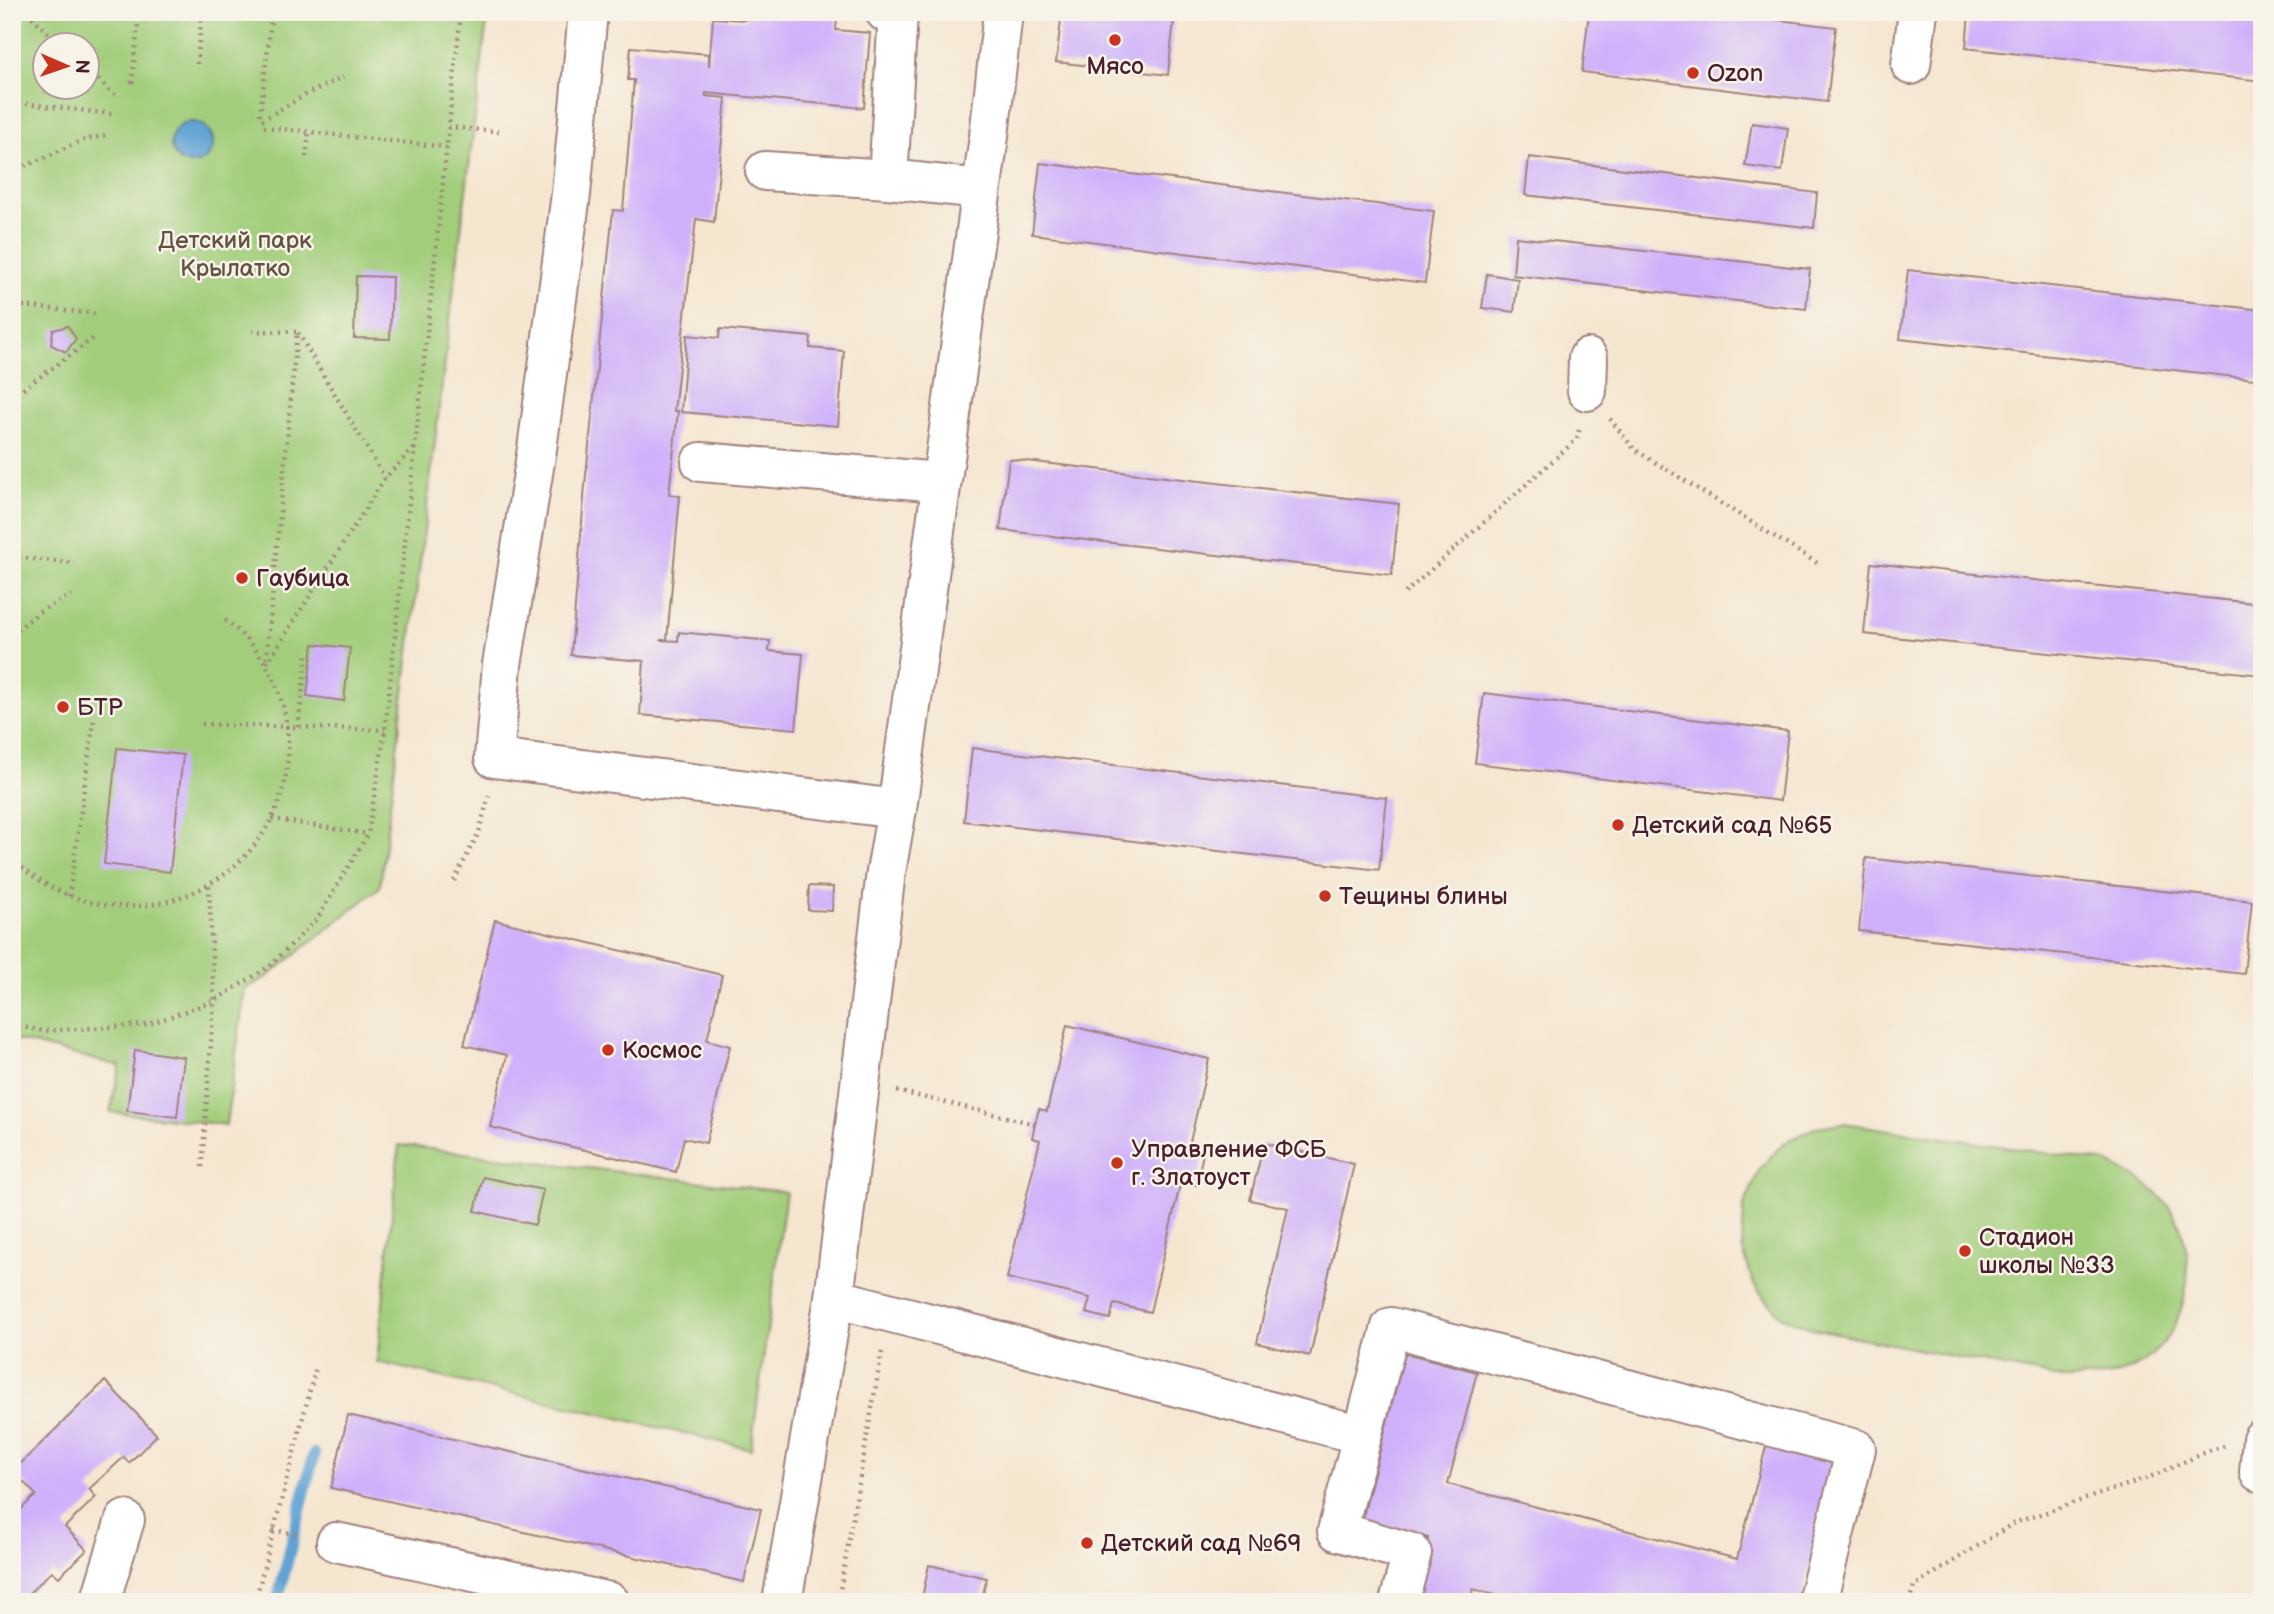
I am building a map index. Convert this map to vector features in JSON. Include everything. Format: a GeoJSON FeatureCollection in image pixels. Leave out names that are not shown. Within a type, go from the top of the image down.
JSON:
{"type":"FeatureCollection","features":[{"type":"Feature","properties":{"kind":"street"},"geometry":{"type":"LineString","coordinates":[[588,12],[572,194],[537,449],[502,665],[494,758],[897,809]]}},
{"type":"Feature","properties":{"kind":"street"},"geometry":{"type":"LineString","coordinates":[[885,12],[898,13],[888,179]]}},
{"type":"Feature","properties":{"kind":"street"},"geometry":{"type":"LineString","coordinates":[[782,1602],[834,1298],[886,872],[897,809],[1003,12]]}},
{"type":"Feature","properties":{"kind":"street"},"geometry":{"type":"LineString","coordinates":[[1911,65],[1918,12]]}},
{"type":"Feature","properties":{"kind":"street"},"geometry":{"type":"LineString","coordinates":[[765,171],[888,179],[981,189]]}},
{"type":"Feature","properties":{"kind":"street"},"geometry":{"type":"LineString","coordinates":[[701,462],[940,482]]}},
{"type":"Feature","properties":{"kind":"street"},"geometry":{"type":"LineString","coordinates":[[834,1298],[1362,1435]]}},
{"type":"Feature","properties":{"kind":"street"},"geometry":{"type":"LineString","coordinates":[[1399,1602],[1412,1553],[1337,1531],[1391,1327],[1856,1449],[1816,1602]]}},
{"type":"Feature","properties":{"kind":"street"},"geometry":{"type":"LineString","coordinates":[[100,1602],[125,1520]]}},
{"type":"Feature","properties":{"kind":"street"},"geometry":{"type":"LineString","coordinates":[[336,1542],[610,1602]]}},
{"type":"Feature","properties":{"kind":"path"},"geometry":{"type":"LineString","coordinates":[[27,12],[48,32]]}},
{"type":"Feature","properties":{"kind":"path"},"geometry":{"type":"LineString","coordinates":[[132,83],[139,12]]}},
{"type":"Feature","properties":{"kind":"path"},"geometry":{"type":"LineString","coordinates":[[197,64],[202,12]]}},
{"type":"Feature","properties":{"kind":"path"},"geometry":{"type":"LineString","coordinates":[[272,12],[261,118],[343,77]]}},
{"type":"Feature","properties":{"kind":"path"},"geometry":{"type":"LineString","coordinates":[[12,1025],[43,1031],[146,1025],[214,1001],[270,966],[317,919],[368,834],[385,730],[461,12]]}},
{"type":"Feature","properties":{"kind":"path"},"geometry":{"type":"LineString","coordinates":[[102,83],[116,96]]}},
{"type":"Feature","properties":{"kind":"path"},"geometry":{"type":"LineString","coordinates":[[12,102],[112,114]]}},
{"type":"Feature","properties":{"kind":"path"},"geometry":{"type":"LineString","coordinates":[[264,127],[446,147]]}},
{"type":"Feature","properties":{"kind":"path"},"geometry":{"type":"LineString","coordinates":[[448,127],[503,132]]}},
{"type":"Feature","properties":{"kind":"path"},"geometry":{"type":"LineString","coordinates":[[306,157],[309,132]]}},
{"type":"Feature","properties":{"kind":"path"},"geometry":{"type":"LineString","coordinates":[[25,166],[81,141],[106,135]]}},
{"type":"Feature","properties":{"kind":"path"},"geometry":{"type":"LineString","coordinates":[[12,305],[96,314]]}},
{"type":"Feature","properties":{"kind":"path"},"geometry":{"type":"LineString","coordinates":[[12,315],[23,306]]}},
{"type":"Feature","properties":{"kind":"path"},"geometry":{"type":"LineString","coordinates":[[252,331],[297,332]]}},
{"type":"Feature","properties":{"kind":"path"},"geometry":{"type":"LineString","coordinates":[[297,332],[385,478]]}},
{"type":"Feature","properties":{"kind":"path"},"geometry":{"type":"LineString","coordinates":[[266,663],[297,332]]}},
{"type":"Feature","properties":{"kind":"path"},"geometry":{"type":"LineString","coordinates":[[23,389],[94,338]]}},
{"type":"Feature","properties":{"kind":"path"},"geometry":{"type":"LineString","coordinates":[[1405,593],[1577,439],[1588,374],[1634,449],[1817,563]]}},
{"type":"Feature","properties":{"kind":"path"},"geometry":{"type":"LineString","coordinates":[[266,663],[385,478],[415,447]]}},
{"type":"Feature","properties":{"kind":"path"},"geometry":{"type":"LineString","coordinates":[[12,557],[75,563]]}},
{"type":"Feature","properties":{"kind":"path"},"geometry":{"type":"LineString","coordinates":[[12,634],[39,611],[71,595]]}},
{"type":"Feature","properties":{"kind":"path"},"geometry":{"type":"LineString","coordinates":[[12,858],[46,885],[69,897],[92,904],[141,907],[176,899],[209,885],[245,856],[271,819],[286,774],[287,727],[276,684],[266,663],[242,633],[224,619]]}},
{"type":"Feature","properties":{"kind":"path"},"geometry":{"type":"LineString","coordinates":[[298,727],[307,654]]}},
{"type":"Feature","properties":{"kind":"path"},"geometry":{"type":"LineString","coordinates":[[69,897],[94,719]]}},
{"type":"Feature","properties":{"kind":"path"},"geometry":{"type":"LineString","coordinates":[[202,724],[385,730]]}},
{"type":"Feature","properties":{"kind":"path"},"geometry":{"type":"LineString","coordinates":[[454,881],[479,832],[492,786]]}},
{"type":"Feature","properties":{"kind":"path"},"geometry":{"type":"LineString","coordinates":[[271,819],[368,834]]}},
{"type":"Feature","properties":{"kind":"path"},"geometry":{"type":"LineString","coordinates":[[202,1167],[214,1001],[209,885]]}},
{"type":"Feature","properties":{"kind":"path"},"geometry":{"type":"LineString","coordinates":[[859,1082],[1035,1124]]}},
{"type":"Feature","properties":{"kind":"path"},"geometry":{"type":"LineString","coordinates":[[838,1602],[889,1312]]}},
{"type":"Feature","properties":{"kind":"path"},"geometry":{"type":"LineString","coordinates":[[255,1602],[316,1367]]}},
{"type":"Feature","properties":{"kind":"path"},"geometry":{"type":"LineString","coordinates":[[1909,1602],[1914,1586],[2014,1523],[2150,1477],[2211,1450],[2252,1451]]}},
{"type":"Feature","properties":{"kind":"green space","name":"Детский парк Крылатко"},"geometry":{"type":"Polygon","coordinates":[[[12,12],[488,12],[380,887],[267,977],[245,989],[226,1125],[110,1112],[120,1066],[12,1039],[12,12]]]}},
{"type":"Feature","properties":{"kind":"green space","name":"Стадион школы №33"},"geometry":{"type":"Polygon","coordinates":[[[1844,1123],[2106,1162],[2144,1183],[2160,1196],[2173,1213],[2182,1232],[2187,1253],[2188,1276],[2184,1298],[2166,1339],[2152,1355],[2126,1371],[2101,1377],[2066,1379],[1811,1328],[1780,1316],[1754,1285],[1742,1248],[1744,1206],[1760,1168],[1784,1143],[1816,1127],[1844,1123]]]}},
{"type":"Feature","properties":{"kind":"green space"},"geometry":{"type":"Polygon","coordinates":[[[399,1145],[786,1192],[751,1449],[377,1362],[399,1145]]]}},
{"type":"Feature","properties":{"kind":"water"},"geometry":{"type":"Polygon","coordinates":[[[192,122],[207,128],[213,143],[207,158],[192,164],[177,158],[171,143],[177,128],[192,122]]]}},
{"type":"Feature","properties":{"kind":"building"},"geometry":{"type":"Polygon","coordinates":[[[746,12],[837,19],[836,30],[870,33],[864,108],[706,93],[706,96],[726,98],[714,222],[696,219],[674,411],[678,411],[669,494],[680,496],[667,640],[660,640],[678,641],[679,632],[770,641],[769,651],[803,654],[796,729],[640,715],[644,661],[571,655],[613,210],[623,211],[634,80],[628,80],[631,47],[709,54],[709,66],[713,18],[745,20],[746,12]]]}},
{"type":"Feature","properties":{"kind":"building","name":"Мясо"},"geometry":{"type":"Polygon","coordinates":[[[1062,12],[1117,12],[1174,19],[1168,75],[1056,62],[1062,12]]]}},
{"type":"Feature","properties":{"kind":"building"},"geometry":{"type":"Polygon","coordinates":[[[1589,12],[1711,12],[1836,27],[1827,102],[1582,72],[1589,12]]]}},
{"type":"Feature","properties":{"kind":"building"},"geometry":{"type":"Polygon","coordinates":[[[1969,12],[2262,12],[2262,81],[1966,48],[1969,12]]]}},
{"type":"Feature","properties":{"kind":"building"},"geometry":{"type":"Polygon","coordinates":[[[1752,123],[1788,128],[1782,171],[1745,166],[1752,123]]]}},
{"type":"Feature","properties":{"kind":"building"},"geometry":{"type":"Polygon","coordinates":[[[1529,157],[1817,193],[1814,228],[1525,195],[1529,157]]]}},
{"type":"Feature","properties":{"kind":"building"},"geometry":{"type":"Polygon","coordinates":[[[1040,163],[1434,211],[1425,283],[1032,234],[1040,163]]]}},
{"type":"Feature","properties":{"kind":"building"},"geometry":{"type":"Polygon","coordinates":[[[1516,237],[1810,269],[1806,309],[1513,275],[1516,237]]]}},
{"type":"Feature","properties":{"kind":"building"},"geometry":{"type":"Polygon","coordinates":[[[1908,270],[2262,310],[2262,380],[1900,339],[1908,270]]]}},
{"type":"Feature","properties":{"kind":"building"},"geometry":{"type":"Polygon","coordinates":[[[1487,274],[1518,279],[1514,312],[1482,308],[1487,274]]]}},
{"type":"Feature","properties":{"kind":"building"},"geometry":{"type":"Polygon","coordinates":[[[356,276],[392,277],[390,339],[354,338],[356,276]]]}},
{"type":"Feature","properties":{"kind":"building"},"geometry":{"type":"Polygon","coordinates":[[[68,326],[76,339],[66,352],[51,345],[53,330],[68,326]]]}},
{"type":"Feature","properties":{"kind":"building"},"geometry":{"type":"Polygon","coordinates":[[[720,329],[811,337],[810,348],[844,351],[838,426],[681,412],[687,335],[719,338],[720,329]]]}},
{"type":"Feature","properties":{"kind":"building"},"geometry":{"type":"Polygon","coordinates":[[[1009,459],[1399,504],[1392,575],[1000,530],[1009,459]]]}},
{"type":"Feature","properties":{"kind":"building"},"geometry":{"type":"Polygon","coordinates":[[[1871,563],[2262,604],[2262,675],[1864,634],[1871,563]]]}},
{"type":"Feature","properties":{"kind":"building"},"geometry":{"type":"Polygon","coordinates":[[[313,644],[350,648],[344,701],[307,696],[313,644]]]}},
{"type":"Feature","properties":{"kind":"building"},"geometry":{"type":"Polygon","coordinates":[[[1484,693],[1788,731],[1780,801],[1475,763],[1484,693]]]}},
{"type":"Feature","properties":{"kind":"building"},"geometry":{"type":"Polygon","coordinates":[[[117,748],[183,755],[170,872],[104,864],[117,748]]]}},
{"type":"Feature","properties":{"kind":"building"},"geometry":{"type":"Polygon","coordinates":[[[972,748],[1387,798],[1379,870],[964,821],[972,748]]]}},
{"type":"Feature","properties":{"kind":"building"},"geometry":{"type":"Polygon","coordinates":[[[1866,858],[2252,901],[2244,974],[1859,931],[1866,858]]]}},
{"type":"Feature","properties":{"kind":"building"},"geometry":{"type":"Polygon","coordinates":[[[809,886],[833,887],[832,911],[808,910],[809,886]]]}},
{"type":"Feature","properties":{"kind":"building","name":"Космос"},"geometry":{"type":"Polygon","coordinates":[[[495,920],[722,975],[707,1040],[730,1046],[706,1143],[684,1138],[676,1172],[490,1127],[507,1055],[464,1045],[495,920]]]}},
{"type":"Feature","properties":{"kind":"building","name":"Управление ФСБ г. Златоуст"},"geometry":{"type":"Polygon","coordinates":[[[1067,1025],[1209,1059],[1190,1142],[1205,1145],[1196,1185],[1181,1181],[1150,1312],[1114,1304],[1110,1319],[1086,1313],[1090,1298],[1007,1278],[1040,1140],[1032,1138],[1035,1124],[1039,1109],[1047,1111],[1067,1025]]]}},
{"type":"Feature","properties":{"kind":"building"},"geometry":{"type":"Polygon","coordinates":[[[135,1050],[184,1057],[177,1117],[127,1111],[135,1050]]]}},
{"type":"Feature","properties":{"kind":"building"},"geometry":{"type":"Polygon","coordinates":[[[1264,1143],[1354,1164],[1310,1356],[1257,1343],[1288,1208],[1250,1200],[1264,1143]]]}},
{"type":"Feature","properties":{"kind":"building"},"geometry":{"type":"Polygon","coordinates":[[[483,1177],[543,1190],[535,1225],[475,1211],[483,1177]]]}},
{"type":"Feature","properties":{"kind":"building"},"geometry":{"type":"Polygon","coordinates":[[[1405,1353],[1477,1372],[1448,1484],[1737,1559],[1767,1443],[1838,1461],[1801,1602],[1521,1602],[1473,1589],[1470,1602],[1411,1602],[1428,1538],[1362,1520],[1405,1353]]]}},
{"type":"Feature","properties":{"kind":"building"},"geometry":{"type":"Polygon","coordinates":[[[105,1381],[157,1435],[129,1463],[124,1457],[89,1489],[96,1497],[65,1527],[87,1550],[59,1577],[52,1571],[20,1602],[12,1602],[12,1518],[36,1495],[13,1471],[105,1381]]]}},
{"type":"Feature","properties":{"kind":"building"},"geometry":{"type":"Polygon","coordinates":[[[348,1415],[761,1509],[744,1582],[331,1488],[348,1415]]]}},
{"type":"Feature","properties":{"kind":"building"},"geometry":{"type":"Polygon","coordinates":[[[929,1565],[987,1578],[981,1602],[921,1602],[929,1565]]]}},
{"type":"Feature","properties":{"kind":"waterway"},"geometry":{"type":"LineString","coordinates":[[277,1602],[314,1454]]}},
{"type":"Feature","properties":{"kind":"place","name":"Мясо"},"geometry":{"type":"Point","coordinates":[1115,40]}},
{"type":"Feature","properties":{"kind":"place","name":"Ozon"},"geometry":{"type":"Point","coordinates":[1693,73]}},
{"type":"Feature","properties":{"kind":"place","name":"Гаубица"},"geometry":{"type":"Point","coordinates":[242,578]}},
{"type":"Feature","properties":{"kind":"place","name":"БТР"},"geometry":{"type":"Point","coordinates":[63,707]}},
{"type":"Feature","properties":{"kind":"place","name":"Детский сад №65"},"geometry":{"type":"Point","coordinates":[1618,825]}},
{"type":"Feature","properties":{"kind":"place","name":"Тещины блины"},"geometry":{"type":"Point","coordinates":[1325,896]}},
{"type":"Feature","properties":{"kind":"place","name":"Космос"},"geometry":{"type":"Point","coordinates":[608,1050]}},
{"type":"Feature","properties":{"kind":"place","name":"Управление ФСБ г. Златоуст"},"geometry":{"type":"Point","coordinates":[1117,1163]}},
{"type":"Feature","properties":{"kind":"place","name":"Стадион школы №33"},"geometry":{"type":"Point","coordinates":[1965,1251]}},
{"type":"Feature","properties":{"kind":"place","name":"Детский сад №69"},"geometry":{"type":"Point","coordinates":[1087,1543]}}]}
